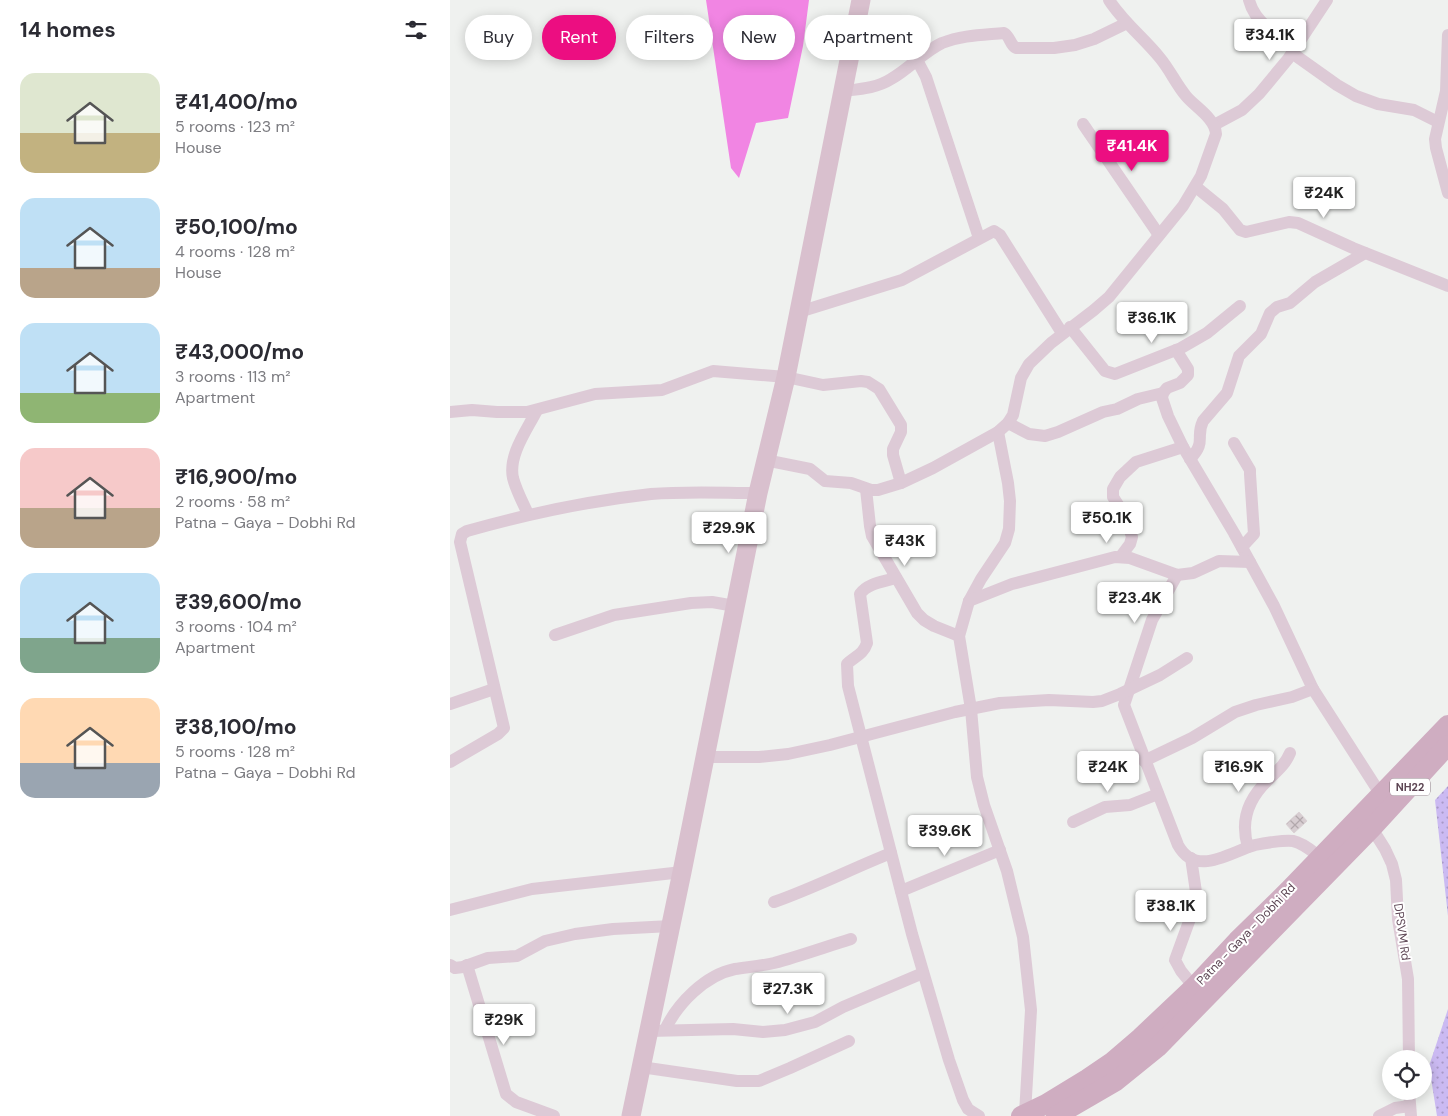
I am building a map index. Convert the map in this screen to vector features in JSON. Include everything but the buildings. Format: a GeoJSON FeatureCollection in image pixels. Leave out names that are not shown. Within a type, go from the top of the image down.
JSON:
{"type":"FeatureCollection","features":[{"type":"Feature","properties":{"kind":"main road","name":"Patna - Gaya - Dobhi Rd"},"geometry":{"type":"LineString","coordinates":[[1023,1115],[1079,1084],[1112,1062],[1140,1038],[1194,987],[1320,857],[1368,821],[1381,794],[1448,725]]}},
{"type":"Feature","properties":{"kind":"main road","name":"Patna - Gaya - Dobhi Rd"},"geometry":{"type":"LineString","coordinates":[[1056,1116],[1116,1081],[1158,1047],[1368,821],[1448,745]]}},
{"type":"Feature","properties":{"kind":"street"},"geometry":{"type":"LineString","coordinates":[[631,1116],[641,1067],[657,1031],[671,926],[758,493],[786,377],[861,0]]}},
{"type":"Feature","properties":{"kind":"street"},"geometry":{"type":"LineString","coordinates":[[765,460],[810,469],[825,481],[851,483],[866,489],[878,490],[901,483],[958,455],[998,432],[1008,423],[1013,415],[1018,387],[1024,371],[1042,351],[1066,330],[1109,297],[1177,215],[1196,187],[1208,160],[1216,134],[1214,125],[1183,93],[1159,57],[1127,23],[1110,0]]}},
{"type":"Feature","properties":{"kind":"street"},"geometry":{"type":"LineString","coordinates":[[1249,0],[1252,10],[1260,22],[1283,38],[1337,85],[1356,96],[1378,104],[1414,110],[1438,122]]}},
{"type":"Feature","properties":{"kind":"street"},"geometry":{"type":"LineString","coordinates":[[1214,125],[1235,115],[1249,105],[1296,49],[1326,0]]}},
{"type":"Feature","properties":{"kind":"street"},"geometry":{"type":"LineString","coordinates":[[931,50],[940,44],[964,37],[1005,33],[1016,48],[1065,47],[1094,39],[1127,23]]}},
{"type":"Feature","properties":{"kind":"street"},"geometry":{"type":"LineString","coordinates":[[1448,35],[1446,91],[1435,139],[1448,193]]}},
{"type":"Feature","properties":{"kind":"street"},"geometry":{"type":"LineString","coordinates":[[843,91],[882,84],[897,76],[917,60],[926,78],[979,238]]}},
{"type":"Feature","properties":{"kind":"street"},"geometry":{"type":"LineString","coordinates":[[1083,124],[1159,235]]}},
{"type":"Feature","properties":{"kind":"street"},"geometry":{"type":"LineString","coordinates":[[1196,187],[1223,209],[1240,230],[1246,232],[1289,222],[1298,223],[1365,253],[1448,286]]}},
{"type":"Feature","properties":{"kind":"street"},"geometry":{"type":"LineString","coordinates":[[799,312],[902,280],[991,231],[997,231],[1066,330],[1105,371],[1111,374],[1176,350],[1207,333],[1240,306]]}},
{"type":"Feature","properties":{"kind":"street"},"geometry":{"type":"LineString","coordinates":[[1190,459],[1200,446],[1200,427],[1203,421],[1227,392],[1239,356],[1261,334],[1270,313],[1277,307],[1290,303],[1315,282],[1365,253]]}},
{"type":"Feature","properties":{"kind":"street"},"geometry":{"type":"LineString","coordinates":[[1008,423],[1029,434],[1045,436],[1103,412],[1117,409],[1138,399],[1162,393],[1167,388],[1180,383],[1188,375],[1188,369],[1176,350]]}},
{"type":"Feature","properties":{"kind":"street"},"geometry":{"type":"LineString","coordinates":[[450,412],[472,410],[515,413],[537,410],[595,394],[662,390],[713,372],[786,377],[823,385],[868,382],[879,389],[901,425],[901,432],[893,449],[893,456],[901,483]]}},
{"type":"Feature","properties":{"kind":"street"},"geometry":{"type":"LineString","coordinates":[[1162,393],[1164,407],[1183,447],[1242,547],[1281,620],[1313,689],[1381,794]]}},
{"type":"Feature","properties":{"kind":"street"},"geometry":{"type":"LineString","coordinates":[[528,514],[513,479],[512,464],[537,410]]}},
{"type":"Feature","properties":{"kind":"street"},"geometry":{"type":"LineString","coordinates":[[998,432],[1008,483],[1010,501],[1009,529],[1005,544],[980,579],[969,601],[959,636],[971,709],[977,778],[984,805],[1000,850],[1020,924],[1029,988],[1031,1023],[1023,1115]]}},
{"type":"Feature","properties":{"kind":"street"},"geometry":{"type":"LineString","coordinates":[[1234,443],[1250,470],[1254,534],[1242,547]]}},
{"type":"Feature","properties":{"kind":"street"},"geometry":{"type":"LineString","coordinates":[[1121,556],[1130,544],[1132,537],[1126,518],[1113,497],[1113,489],[1125,472],[1136,462],[1183,447]]}},
{"type":"Feature","properties":{"kind":"street"},"geometry":{"type":"LineString","coordinates":[[866,489],[872,536],[913,607],[924,620],[959,636]]}},
{"type":"Feature","properties":{"kind":"street"},"geometry":{"type":"LineString","coordinates":[[450,762],[503,730],[504,724],[455,536],[528,514],[652,494],[758,493]]}},
{"type":"Feature","properties":{"kind":"street"},"geometry":{"type":"LineString","coordinates":[[969,601],[1012,584],[1107,558],[1121,556],[1177,575],[1193,573],[1218,561],[1250,562]]}},
{"type":"Feature","properties":{"kind":"street"},"geometry":{"type":"LineString","coordinates":[[1177,575],[1152,620],[1124,705],[1178,845],[1185,856],[1203,861],[1214,861],[1256,844],[1289,841],[1296,842],[1320,857]]}},
{"type":"Feature","properties":{"kind":"street"},"geometry":{"type":"LineString","coordinates":[[896,578],[870,586],[860,594],[868,643],[860,655],[854,657],[846,664],[848,686],[900,890],[949,1060],[963,1100],[968,1108],[979,1116]]}},
{"type":"Feature","properties":{"kind":"street"},"geometry":{"type":"LineString","coordinates":[[555,635],[614,615],[692,603],[712,602],[735,606]]}},
{"type":"Feature","properties":{"kind":"street"},"geometry":{"type":"LineString","coordinates":[[705,757],[774,756],[830,745],[971,709],[1024,700],[1093,702],[1108,699],[1170,670],[1187,658]]}},
{"type":"Feature","properties":{"kind":"street"},"geometry":{"type":"LineString","coordinates":[[450,704],[494,689]]}},
{"type":"Feature","properties":{"kind":"street"},"geometry":{"type":"LineString","coordinates":[[1144,761],[1192,738],[1235,712],[1292,697],[1313,689]]}},
{"type":"Feature","properties":{"kind":"street"},"geometry":{"type":"LineString","coordinates":[[1248,847],[1244,827],[1249,805],[1261,788],[1281,769],[1290,753]]}},
{"type":"Feature","properties":{"kind":"street"},"geometry":{"type":"LineString","coordinates":[[1073,822],[1105,807],[1130,805],[1158,794]]}},
{"type":"Feature","properties":{"kind":"street","name":"DPSVM Rd"},"geometry":{"type":"LineString","coordinates":[[1368,821],[1385,849],[1392,864],[1396,880],[1398,919],[1408,979],[1409,1050]]}},
{"type":"Feature","properties":{"kind":"street"},"geometry":{"type":"LineString","coordinates":[[900,890],[1000,850]]}},
{"type":"Feature","properties":{"kind":"street"},"geometry":{"type":"LineString","coordinates":[[774,902],[823,884],[891,853]]}},
{"type":"Feature","properties":{"kind":"street"},"geometry":{"type":"LineString","coordinates":[[1191,858],[1196,883],[1195,900],[1175,960],[1194,987]]}},
{"type":"Feature","properties":{"kind":"street"},"geometry":{"type":"LineString","coordinates":[[450,910],[532,889],[682,872]]}},
{"type":"Feature","properties":{"kind":"street"},"geometry":{"type":"LineString","coordinates":[[450,965],[455,968],[488,958],[517,956],[545,942],[575,934],[613,929],[671,926]]}},
{"type":"Feature","properties":{"kind":"street"},"geometry":{"type":"LineString","coordinates":[[657,1031],[691,995],[718,976],[735,969],[774,963],[851,939]]}},
{"type":"Feature","properties":{"kind":"street"},"geometry":{"type":"LineString","coordinates":[[466,965],[506,1094],[516,1102],[554,1116]]}},
{"type":"Feature","properties":{"kind":"street"},"geometry":{"type":"LineString","coordinates":[[657,1031],[733,1030],[769,1032],[786,1030],[815,1022],[843,1007],[923,973]]}},
{"type":"Feature","properties":{"kind":"street"},"geometry":{"type":"LineString","coordinates":[[641,1067],[737,1081],[759,1081],[849,1041]]}},
{"type":"Feature","properties":{"kind":"street"},"geometry":{"type":"LineString","coordinates":[[1379,1116],[1395,1108],[1410,1111]]}},
{"type":"Feature","properties":{"kind":"shaded area"},"geometry":{"type":"Polygon","coordinates":[[[706,0],[809,0],[807,15],[805,15],[803,46],[788,118],[756,123],[739,178],[731,168],[713,47],[713,15],[708,15],[706,0]]]}},
{"type":"Feature","properties":{"kind":"shaded area"},"geometry":{"type":"Polygon","coordinates":[[[1448,786],[1448,916],[1435,800],[1448,786]]]}},
{"type":"Feature","properties":{"kind":"shaded area"},"geometry":{"type":"Polygon","coordinates":[[[1448,1009],[1448,1116],[1437,1116],[1432,1085],[1432,1057],[1448,1009]]]}}]}
